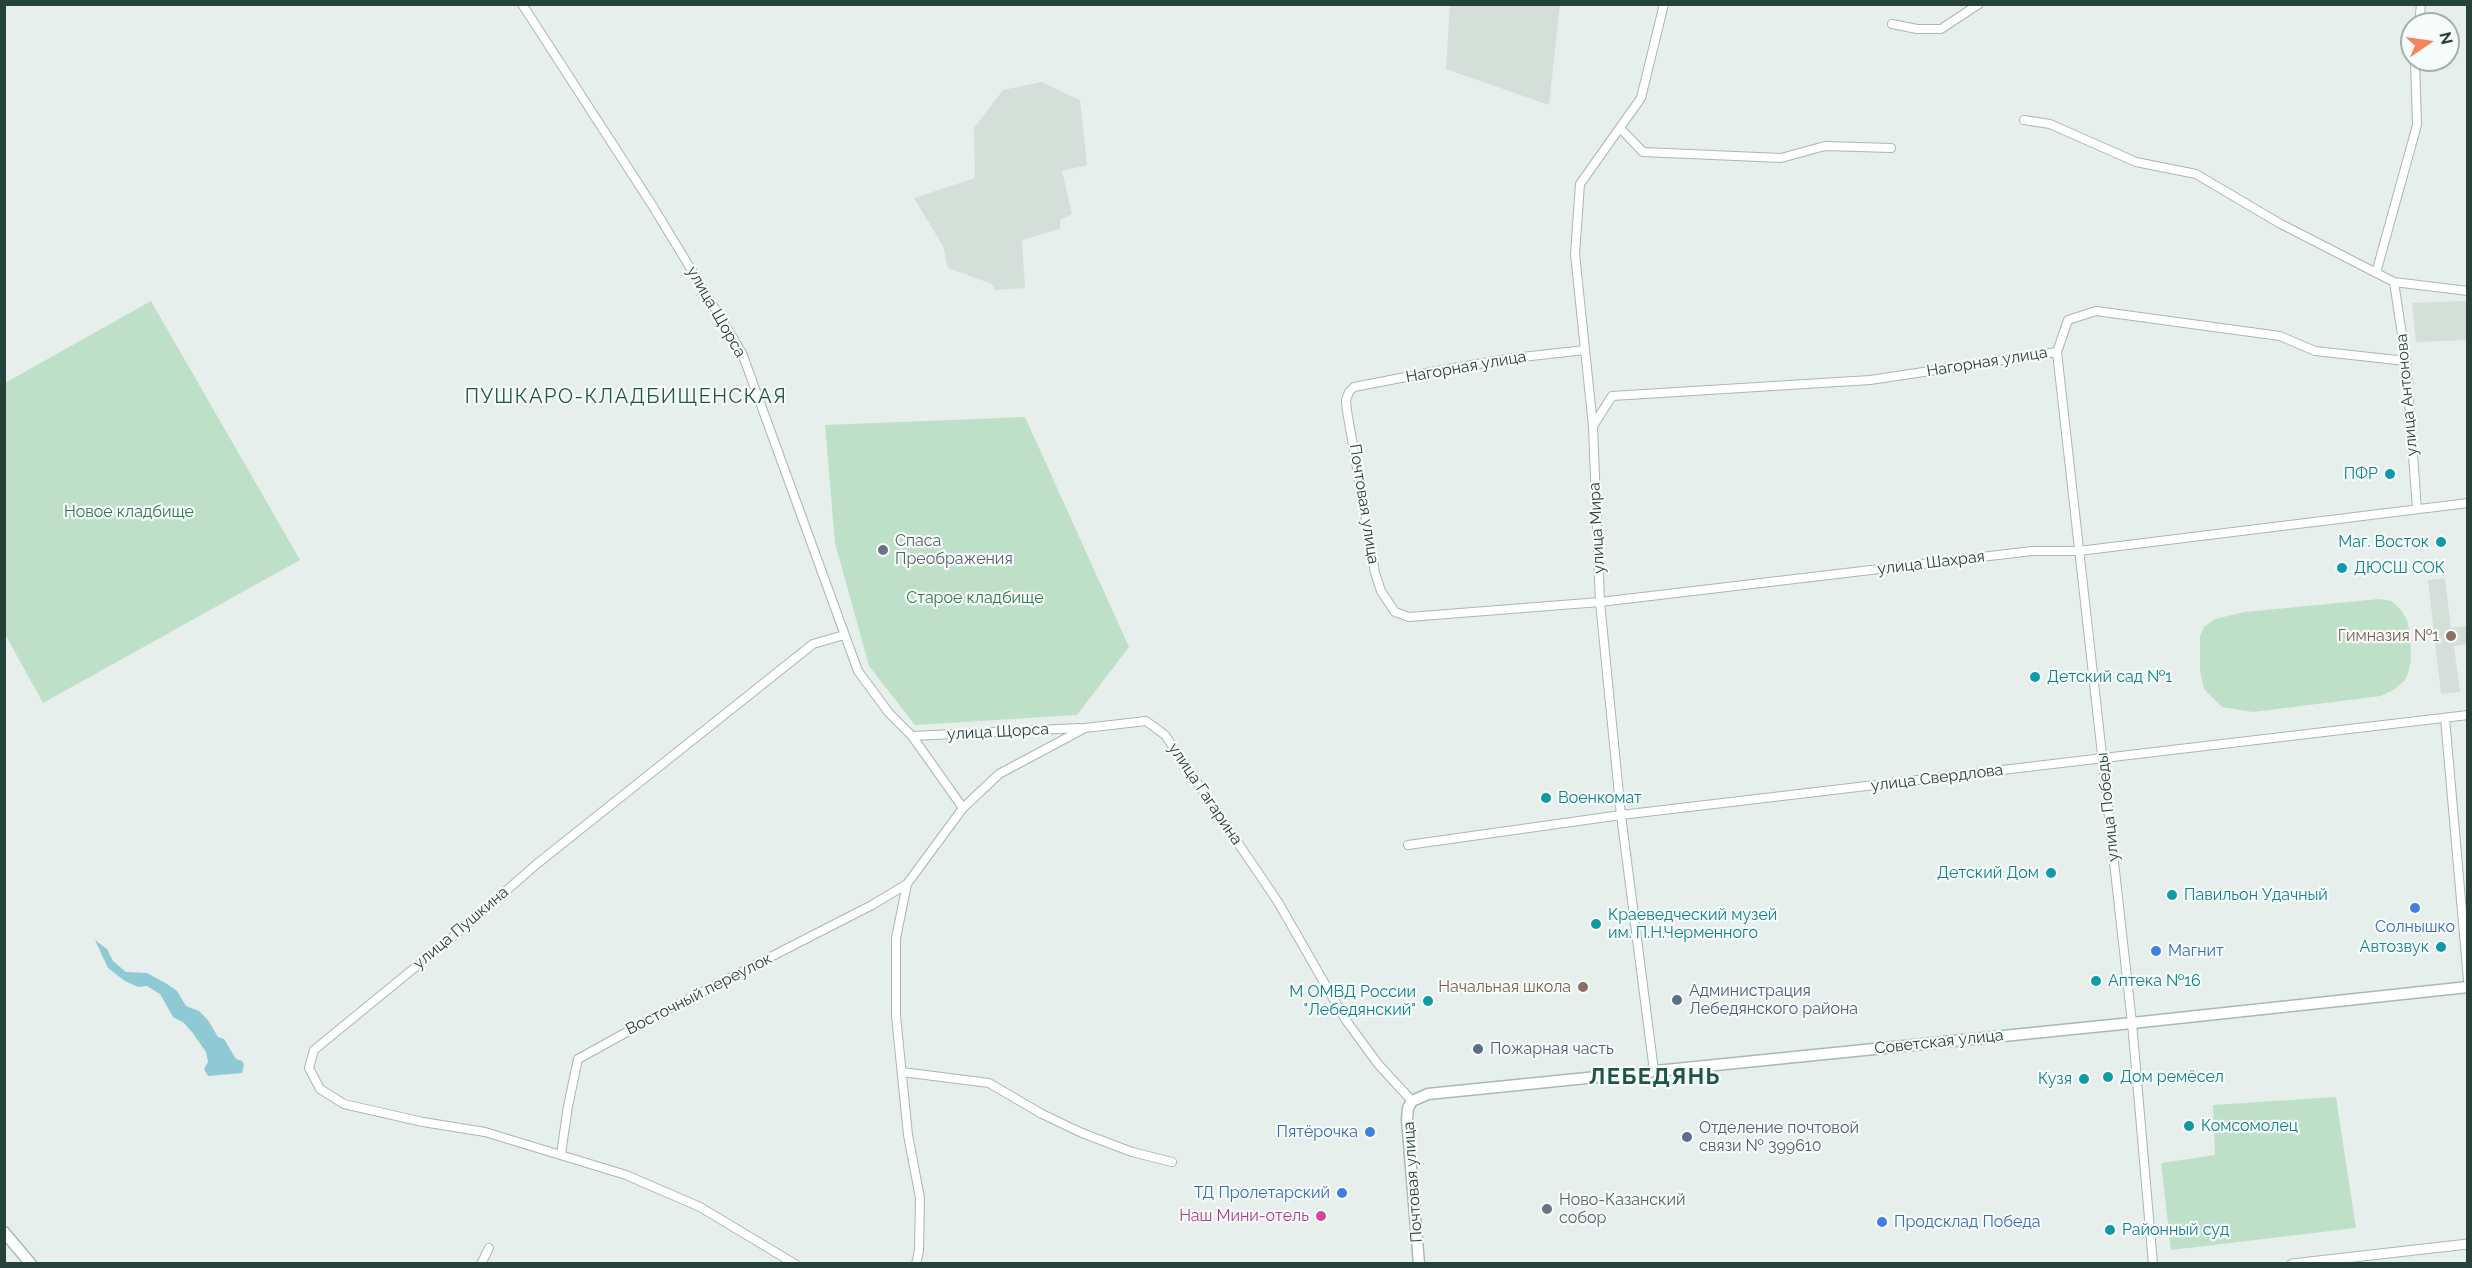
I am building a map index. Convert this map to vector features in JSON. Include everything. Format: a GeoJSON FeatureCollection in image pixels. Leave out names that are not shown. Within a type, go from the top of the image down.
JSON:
{"type":"FeatureCollection","features":[{"type":"Feature","properties":{"kind":"main road","name":"Советская улица"},"geometry":{"type":"LineString","coordinates":[[1412,1101],[1428,1094],[1442,1092],[2468,987]]}},
{"type":"Feature","properties":{"kind":"main road","name":"Почтовая улица"},"geometry":{"type":"LineString","coordinates":[[1412,1101],[1408,1108],[1407,1133],[1419,1263]]}},
{"type":"Feature","properties":{"kind":"main road"},"geometry":{"type":"LineString","coordinates":[[4,1232],[31,1263]]}},
{"type":"Feature","properties":{"kind":"street","name":"улица Щорса"},"geometry":{"type":"LineString","coordinates":[[522,4],[652,205],[742,353],[858,671],[889,713],[912,736],[963,808]]}},
{"type":"Feature","properties":{"kind":"street","name":"улица Мира"},"geometry":{"type":"LineString","coordinates":[[1654,1071],[1621,815],[1600,602],[1593,426],[1575,254],[1580,184],[1641,98],[1664,4]]}},
{"type":"Feature","properties":{"kind":"street"},"geometry":{"type":"LineString","coordinates":[[1893,24],[1917,29],[1941,29],[1979,4]]}},
{"type":"Feature","properties":{"kind":"street"},"geometry":{"type":"LineString","coordinates":[[2376,273],[2416,125],[2415,72]]}},
{"type":"Feature","properties":{"kind":"street"},"geometry":{"type":"LineString","coordinates":[[2024,120],[2050,124],[2136,162],[2196,174],[2279,224],[2394,282],[2468,291]]}},
{"type":"Feature","properties":{"kind":"street"},"geometry":{"type":"LineString","coordinates":[[1620,128],[1643,153],[1781,158],[1825,146],[1891,147]]}},
{"type":"Feature","properties":{"kind":"street","name":"улица Антонова"},"geometry":{"type":"LineString","coordinates":[[2394,282],[2406,361],[2417,509]]}},
{"type":"Feature","properties":{"kind":"street","name":"Нагорная улица"},"geometry":{"type":"LineString","coordinates":[[1593,426],[1612,396],[1621,394],[1870,380],[2057,352],[2068,320],[2096,311],[2280,336],[2315,351],[2406,361]]}},
{"type":"Feature","properties":{"kind":"street","name":"Нагорная улица"},"geometry":{"type":"LineString","coordinates":[[1349,392],[1354,387],[1459,367],[1585,350]]}},
{"type":"Feature","properties":{"kind":"street","name":"улица Победы"},"geometry":{"type":"LineString","coordinates":[[2057,352],[2132,1023],[2153,1263]]}},
{"type":"Feature","properties":{"kind":"street","name":"Почтовая улица"},"geometry":{"type":"LineString","coordinates":[[1349,392],[1346,400],[1347,411],[1375,573],[1381,591],[1395,612]]}},
{"type":"Feature","properties":{"kind":"street","name":"улица Шахрая"},"geometry":{"type":"LineString","coordinates":[[1395,612],[1409,617],[1600,602],[2032,551],[2079,550],[2468,503]]}},
{"type":"Feature","properties":{"kind":"street","name":"улица Пушкина"},"geometry":{"type":"LineString","coordinates":[[795,1263],[700,1207],[626,1175],[486,1132],[423,1122],[344,1104],[320,1089],[309,1068],[314,1050],[462,929],[538,863],[813,644],[844,635]]}},
{"type":"Feature","properties":{"kind":"street","name":"улица Свердлова"},"geometry":{"type":"LineString","coordinates":[[1408,845],[1621,815],[2468,715]]}},
{"type":"Feature","properties":{"kind":"street"},"geometry":{"type":"LineString","coordinates":[[2445,718],[2468,980]]}},
{"type":"Feature","properties":{"kind":"street","name":"улица Гагарина"},"geometry":{"type":"LineString","coordinates":[[916,1263],[919,1251],[920,1198],[908,1135],[896,1016],[896,938],[907,884],[963,808],[999,774],[1085,728],[1146,721],[1165,735],[1278,902],[1345,1019],[1378,1064],[1412,1101]]}},
{"type":"Feature","properties":{"kind":"street","name":"улица Щорса"},"geometry":{"type":"LineString","coordinates":[[912,736],[1085,728]]}},
{"type":"Feature","properties":{"kind":"street","name":"Восточный переулок"},"geometry":{"type":"LineString","coordinates":[[561,1154],[578,1059],[654,1016],[872,905],[907,884]]}},
{"type":"Feature","properties":{"kind":"street"},"geometry":{"type":"LineString","coordinates":[[902,1072],[989,1083],[1042,1114],[1082,1133],[1132,1152],[1172,1162]]}},
{"type":"Feature","properties":{"kind":"street"},"geometry":{"type":"LineString","coordinates":[[2292,1263],[2468,1244]]}},
{"type":"Feature","properties":{"kind":"street"},"geometry":{"type":"LineString","coordinates":[[482,1263],[489,1248]]}},
{"type":"Feature","properties":{"kind":"shaded area"},"geometry":{"type":"Polygon","coordinates":[[[1450,5],[1560,5],[1549,105],[1446,69],[1450,5]]]}},
{"type":"Feature","properties":{"kind":"shaded area"},"geometry":{"type":"Polygon","coordinates":[[[1041,82],[1080,100],[1087,165],[1062,171],[1072,214],[1060,220],[1060,229],[1022,240],[1025,288],[995,290],[992,284],[948,268],[943,246],[914,198],[975,178],[974,128],[1003,90],[1041,82]]]}},
{"type":"Feature","properties":{"kind":"shaded area"},"geometry":{"type":"Polygon","coordinates":[[[2467,301],[2467,340],[2416,342],[2412,303],[2467,301]]]}},
{"type":"Feature","properties":{"kind":"shaded area","name":"Гимназия №1"},"geometry":{"type":"Polygon","coordinates":[[[2445,578],[2451,628],[2467,626],[2468,644],[2454,646],[2460,692],[2441,694],[2428,580],[2445,578]]]}},
{"type":"Feature","properties":{"kind":"green space","name":"Новое кладбище"},"geometry":{"type":"Polygon","coordinates":[[[151,301],[300,560],[43,703],[5,634],[5,383],[151,301]]]}},
{"type":"Feature","properties":{"kind":"green space","name":"Старое кладбище"},"geometry":{"type":"Polygon","coordinates":[[[1025,417],[1129,647],[1077,715],[915,725],[869,666],[835,543],[825,425],[1025,417]]]}},
{"type":"Feature","properties":{"kind":"green space"},"geometry":{"type":"Polygon","coordinates":[[[2379,599],[2392,601],[2401,610],[2407,620],[2410,634],[2411,660],[2408,673],[2405,680],[2395,689],[2381,696],[2253,712],[2222,707],[2204,689],[2200,671],[2200,636],[2204,627],[2215,619],[2245,612],[2379,599]]]}},
{"type":"Feature","properties":{"kind":"green space"},"geometry":{"type":"Polygon","coordinates":[[[2336,1097],[2356,1228],[2171,1250],[2161,1163],[2215,1155],[2213,1105],[2336,1097]]]}},
{"type":"Feature","properties":{"kind":"water"},"geometry":{"type":"Polygon","coordinates":[[[95,940],[107,949],[113,961],[126,972],[147,973],[177,991],[186,1006],[199,1011],[208,1020],[218,1037],[224,1039],[236,1059],[242,1061],[244,1065],[242,1073],[208,1076],[204,1069],[208,1062],[206,1052],[192,1032],[184,1023],[173,1017],[160,994],[147,986],[138,987],[125,981],[108,968],[95,940]]]}},
{"type":"Feature","properties":{"kind":"place","name":"ПФР"},"geometry":{"type":"Point","coordinates":[2390,474]}},
{"type":"Feature","properties":{"kind":"place","name":"Маг. Восток"},"geometry":{"type":"Point","coordinates":[2441,542]}},
{"type":"Feature","properties":{"kind":"place","name":"Спаса Преображения"},"geometry":{"type":"Point","coordinates":[883,550]}},
{"type":"Feature","properties":{"kind":"place","name":"ДЮСШ СОК"},"geometry":{"type":"Point","coordinates":[2342,568]}},
{"type":"Feature","properties":{"kind":"place","name":"Гимназия №1"},"geometry":{"type":"Point","coordinates":[2451,636]}},
{"type":"Feature","properties":{"kind":"place","name":"Детский сад №1"},"geometry":{"type":"Point","coordinates":[2035,677]}},
{"type":"Feature","properties":{"kind":"place","name":"Военкомат"},"geometry":{"type":"Point","coordinates":[1546,798]}},
{"type":"Feature","properties":{"kind":"place","name":"Детский Дом"},"geometry":{"type":"Point","coordinates":[2051,873]}},
{"type":"Feature","properties":{"kind":"place","name":"Павильон Удачный"},"geometry":{"type":"Point","coordinates":[2172,895]}},
{"type":"Feature","properties":{"kind":"place","name":"Солнышко"},"geometry":{"type":"Point","coordinates":[2415,908]}},
{"type":"Feature","properties":{"kind":"place","name":"Краеведческий музей им. П.Н.Черменного"},"geometry":{"type":"Point","coordinates":[1596,924]}},
{"type":"Feature","properties":{"kind":"place","name":"Автозвук"},"geometry":{"type":"Point","coordinates":[2441,947]}},
{"type":"Feature","properties":{"kind":"place","name":"Магнит"},"geometry":{"type":"Point","coordinates":[2156,951]}},
{"type":"Feature","properties":{"kind":"place","name":"Аптека №16"},"geometry":{"type":"Point","coordinates":[2096,981]}},
{"type":"Feature","properties":{"kind":"place","name":"Начальная школа"},"geometry":{"type":"Point","coordinates":[1583,987]}},
{"type":"Feature","properties":{"kind":"place","name":"Администрация Лебедянского района"},"geometry":{"type":"Point","coordinates":[1677,1000]}},
{"type":"Feature","properties":{"kind":"place","name":"М ОМВД России \"Лебедянский\""},"geometry":{"type":"Point","coordinates":[1428,1001]}},
{"type":"Feature","properties":{"kind":"place","name":"Пожарная часть"},"geometry":{"type":"Point","coordinates":[1478,1049]}},
{"type":"Feature","properties":{"kind":"place","name":"Дом ремёсел"},"geometry":{"type":"Point","coordinates":[2108,1077]}},
{"type":"Feature","properties":{"kind":"place","name":"Кузя"},"geometry":{"type":"Point","coordinates":[2084,1079]}},
{"type":"Feature","properties":{"kind":"place","name":"Комсомолец"},"geometry":{"type":"Point","coordinates":[2189,1126]}},
{"type":"Feature","properties":{"kind":"place","name":"Пятёрочка"},"geometry":{"type":"Point","coordinates":[1370,1132]}},
{"type":"Feature","properties":{"kind":"place","name":"Отделение почтовой связи № 399610"},"geometry":{"type":"Point","coordinates":[1687,1137]}},
{"type":"Feature","properties":{"kind":"place","name":"ТД Пролетарский"},"geometry":{"type":"Point","coordinates":[1342,1193]}},
{"type":"Feature","properties":{"kind":"place","name":"Ново-Казанский собор"},"geometry":{"type":"Point","coordinates":[1547,1209]}},
{"type":"Feature","properties":{"kind":"place","name":"Наш Мини-отель"},"geometry":{"type":"Point","coordinates":[1321,1216]}},
{"type":"Feature","properties":{"kind":"place","name":"Продсклад Победа"},"geometry":{"type":"Point","coordinates":[1882,1222]}},
{"type":"Feature","properties":{"kind":"place","name":"Районный суд"},"geometry":{"type":"Point","coordinates":[2110,1230]}},
{"type":"Feature","properties":{"kind":"district","name":"ПУШКАРО-КЛАДБИЩЕНСКАЯ"},"geometry":{"type":"Point","coordinates":[626,397]}},
{"type":"Feature","properties":{"kind":"district","name":"ЛЕБЕДЯНЬ"},"geometry":{"type":"Point","coordinates":[1655,1077]}}]}
